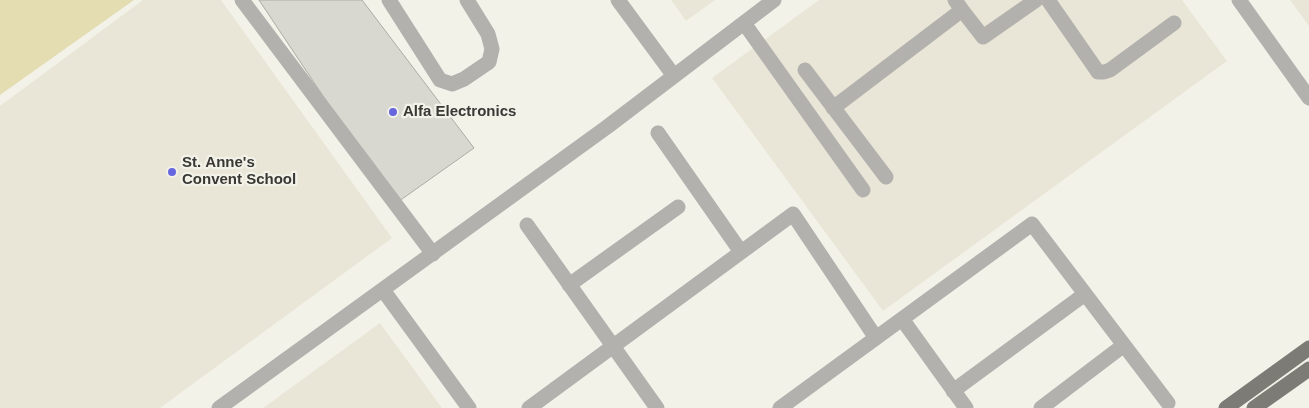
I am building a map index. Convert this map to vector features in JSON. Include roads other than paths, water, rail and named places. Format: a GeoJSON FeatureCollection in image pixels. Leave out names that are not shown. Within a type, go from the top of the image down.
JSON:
{"type":"FeatureCollection","features":[{"type":"Feature","properties":{"kind":"main road"},"geometry":{"type":"LineString","coordinates":[[1226,408],[1309,348]]}},
{"type":"Feature","properties":{"kind":"main road"},"geometry":{"type":"LineString","coordinates":[[1254,408],[1309,369]]}},
{"type":"Feature","properties":{"kind":"street"},"geometry":{"type":"LineString","coordinates":[[242,0],[433,254]]}},
{"type":"Feature","properties":{"kind":"street"},"geometry":{"type":"LineString","coordinates":[[389,0],[440,80],[452,84],[464,79],[489,62],[492,49],[488,34],[467,0]]}},
{"type":"Feature","properties":{"kind":"street"},"geometry":{"type":"LineString","coordinates":[[618,0],[674,76]]}},
{"type":"Feature","properties":{"kind":"street"},"geometry":{"type":"LineString","coordinates":[[219,408],[607,127],[774,0]]}},
{"type":"Feature","properties":{"kind":"street"},"geometry":{"type":"LineString","coordinates":[[833,108],[958,5],[983,37],[1036,0]]}},
{"type":"Feature","properties":{"kind":"street"},"geometry":{"type":"LineString","coordinates":[[1048,0],[1098,72],[1110,70],[1174,23]]}},
{"type":"Feature","properties":{"kind":"street"},"geometry":{"type":"LineString","coordinates":[[1239,0],[1309,98]]}},
{"type":"Feature","properties":{"kind":"street"},"geometry":{"type":"LineString","coordinates":[[744,23],[863,190]]}},
{"type":"Feature","properties":{"kind":"street"},"geometry":{"type":"LineString","coordinates":[[805,70],[886,177]]}},
{"type":"Feature","properties":{"kind":"street"},"geometry":{"type":"LineString","coordinates":[[658,133],[741,252]]}},
{"type":"Feature","properties":{"kind":"street"},"geometry":{"type":"LineString","coordinates":[[569,285],[678,207]]}},
{"type":"Feature","properties":{"kind":"street"},"geometry":{"type":"LineString","coordinates":[[529,408],[793,214],[876,338]]}},
{"type":"Feature","properties":{"kind":"street"},"geometry":{"type":"LineString","coordinates":[[780,408],[1032,224],[1168,403]]}},
{"type":"Feature","properties":{"kind":"street"},"geometry":{"type":"LineString","coordinates":[[527,225],[657,408]]}},
{"type":"Feature","properties":{"kind":"street"},"geometry":{"type":"LineString","coordinates":[[383,290],[469,408]]}},
{"type":"Feature","properties":{"kind":"street"},"geometry":{"type":"LineString","coordinates":[[953,391],[1085,294]]}},
{"type":"Feature","properties":{"kind":"street"},"geometry":{"type":"LineString","coordinates":[[902,319],[966,408]]}},
{"type":"Feature","properties":{"kind":"street"},"geometry":{"type":"LineString","coordinates":[[1041,408],[1124,345]]}},
{"type":"Feature","properties":{"kind":"place","name":"Alfa Electronics"},"geometry":{"type":"Point","coordinates":[393,112]}},
{"type":"Feature","properties":{"kind":"place","name":"St. Anne's Convent School"},"geometry":{"type":"Point","coordinates":[172,172]}}]}
